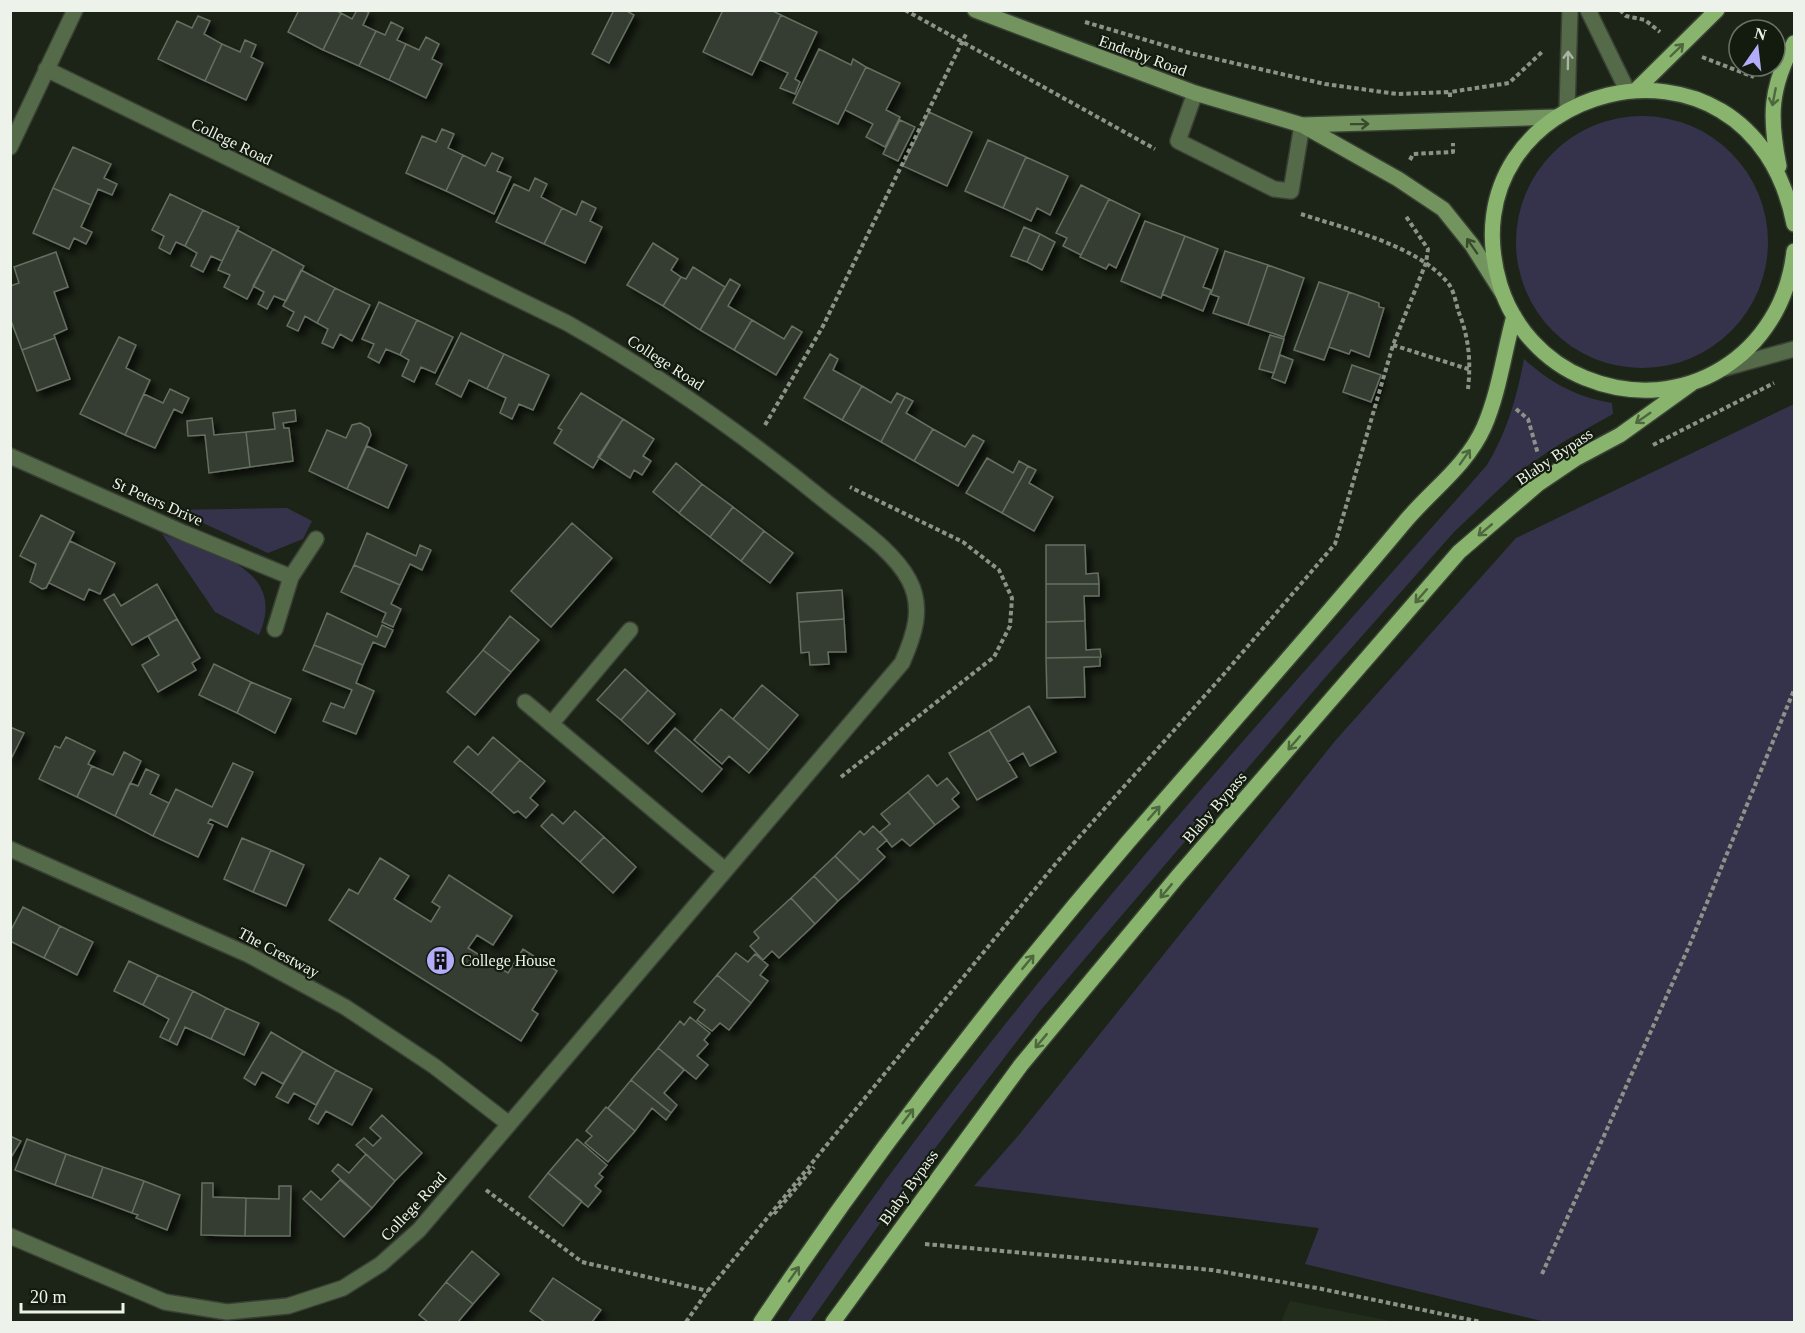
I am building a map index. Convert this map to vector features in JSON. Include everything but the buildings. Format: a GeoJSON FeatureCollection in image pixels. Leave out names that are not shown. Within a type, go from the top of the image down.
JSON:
{"type":"FeatureCollection","features":[{"type":"Feature","properties":{"kind":"main road"},"geometry":{"type":"LineString","coordinates":[[1632,90],[1717,10]]}},
{"type":"Feature","properties":{"kind":"main road","name":"Enderby Road"},"geometry":{"type":"LineString","coordinates":[[976,11],[1195,93],[1302,125]]}},
{"type":"Feature","properties":{"kind":"main road"},"geometry":{"type":"LineString","coordinates":[[1781,177],[1772,132],[1772,102],[1780,69],[1794,43]]}},
{"type":"Feature","properties":{"kind":"main road"},"geometry":{"type":"LineString","coordinates":[[1503,295],[1496,270],[1493,244],[1494,219],[1500,193],[1509,171],[1524,148],[1562,113],[1598,96],[1632,90],[1682,94],[1707,103],[1724,113],[1755,137],[1781,177],[1792,201],[1794,224]]}},
{"type":"Feature","properties":{"kind":"main road"},"geometry":{"type":"LineString","coordinates":[[1302,125],[1562,113]]}},
{"type":"Feature","properties":{"kind":"main road"},"geometry":{"type":"LineString","coordinates":[[1302,125],[1398,179],[1443,209],[1472,245],[1531,340],[1550,359],[1574,374],[1601,385],[1650,391],[1691,384],[1725,368],[1750,347],[1779,308],[1787,288],[1794,251]]}},
{"type":"Feature","properties":{"kind":"main road"},"geometry":{"type":"LineString","coordinates":[[761,1323],[874,1161],[994,1004],[1127,844],[1320,624],[1411,514],[1466,458],[1484,428],[1514,316]]}},
{"type":"Feature","properties":{"kind":"main road","name":"Blaby Bypass"},"geometry":{"type":"LineString","coordinates":[[833,1323],[952,1157],[1028,1057],[1178,876],[1459,552],[1538,484],[1575,459],[1620,435],[1691,384]]}},
{"type":"Feature","properties":{"kind":"street"},"geometry":{"type":"LineString","coordinates":[[10,147],[75,10]]}},
{"type":"Feature","properties":{"kind":"street"},"geometry":{"type":"LineString","coordinates":[[1562,113],[1570,10]]}},
{"type":"Feature","properties":{"kind":"street"},"geometry":{"type":"LineString","coordinates":[[1588,10],[1632,90]]}},
{"type":"Feature","properties":{"kind":"street","name":"College Road"},"geometry":{"type":"LineString","coordinates":[[10,1236],[165,1302],[227,1312],[288,1306],[344,1288],[381,1264],[419,1230],[902,663],[916,632],[916,603],[909,580],[890,556],[754,443],[627,357],[567,323],[46,69]]}},
{"type":"Feature","properties":{"kind":"street"},"geometry":{"type":"LineString","coordinates":[[1195,93],[1178,141],[1274,189],[1291,191],[1302,125]]}},
{"type":"Feature","properties":{"kind":"street"},"geometry":{"type":"LineString","coordinates":[[1725,368],[1794,349]]}},
{"type":"Feature","properties":{"kind":"street","name":"St Peters Drive"},"geometry":{"type":"LineString","coordinates":[[10,456],[184,533],[291,577]]}},
{"type":"Feature","properties":{"kind":"street"},"geometry":{"type":"LineString","coordinates":[[275,629],[291,577],[316,539]]}},
{"type":"Feature","properties":{"kind":"street"},"geometry":{"type":"LineString","coordinates":[[551,724],[630,630]]}},
{"type":"Feature","properties":{"kind":"street"},"geometry":{"type":"LineString","coordinates":[[525,702],[725,870]]}},
{"type":"Feature","properties":{"kind":"street","name":"The Crestway"},"geometry":{"type":"LineString","coordinates":[[10,849],[268,965],[345,1007],[424,1060],[509,1124]]}},
{"type":"Feature","properties":{"kind":"path"},"geometry":{"type":"LineString","coordinates":[[1620,10],[1626,16],[1646,20]]}},
{"type":"Feature","properties":{"kind":"path"},"geometry":{"type":"LineString","coordinates":[[754,443],[822,328],[976,11]]}},
{"type":"Feature","properties":{"kind":"path"},"geometry":{"type":"LineString","coordinates":[[1074,18],[1190,53],[1325,84],[1397,94],[1450,92],[1509,83],[1542,53],[1544,45]]}},
{"type":"Feature","properties":{"kind":"path"},"geometry":{"type":"LineString","coordinates":[[1699,56],[1727,67]]}},
{"type":"Feature","properties":{"kind":"path"},"geometry":{"type":"LineString","coordinates":[[1450,92],[1450,104]]}},
{"type":"Feature","properties":{"kind":"path"},"geometry":{"type":"LineString","coordinates":[[1409,161],[1413,154],[1453,152],[1453,142]]}},
{"type":"Feature","properties":{"kind":"path"},"geometry":{"type":"LineString","coordinates":[[686,1323],[707,1292],[1057,861],[1224,674],[1335,544],[1393,345],[1426,263],[1428,249],[1401,207]]}},
{"type":"Feature","properties":{"kind":"path"},"geometry":{"type":"LineString","coordinates":[[1426,263],[1450,285],[1467,333],[1471,370],[1468,391]]}},
{"type":"Feature","properties":{"kind":"path"},"geometry":{"type":"LineString","coordinates":[[1393,345],[1471,370]]}},
{"type":"Feature","properties":{"kind":"path"},"geometry":{"type":"LineString","coordinates":[[1650,446],[1779,380]]}},
{"type":"Feature","properties":{"kind":"path"},"geometry":{"type":"LineString","coordinates":[[1513,406],[1528,419],[1539,458]]}},
{"type":"Feature","properties":{"kind":"path"},"geometry":{"type":"LineString","coordinates":[[1542,1274],[1690,944],[1794,690]]}},
{"type":"Feature","properties":{"kind":"path"},"geometry":{"type":"LineString","coordinates":[[707,1292],[814,1167]]}},
{"type":"Feature","properties":{"kind":"path"},"geometry":{"type":"LineString","coordinates":[[466,1175],[582,1262],[707,1292]]}},
{"type":"Feature","properties":{"kind":"path"},"geometry":{"type":"LineString","coordinates":[[924,1244],[1212,1270],[1317,1288],[1481,1323]]}},
{"type":"Feature","properties":{"kind":"shaded area"},"geometry":{"type":"Polygon","coordinates":[[[1642,116],[1667,119],[1690,126],[1712,137],[1731,153],[1747,172],[1758,194],[1765,217],[1768,242],[1765,267],[1758,290],[1747,312],[1731,331],[1712,347],[1690,358],[1667,365],[1642,368],[1617,365],[1594,358],[1572,347],[1553,331],[1537,312],[1526,290],[1519,267],[1516,242],[1519,217],[1526,194],[1537,172],[1553,153],[1572,137],[1594,126],[1617,119],[1642,116]]]}},
{"type":"Feature","properties":{"kind":"shaded area"},"geometry":{"type":"Polygon","coordinates":[[[1524,359],[1544,375],[1575,393],[1612,403],[1613,414],[1563,442],[1515,474],[1454,532],[1323,680],[1040,1011],[910,1181],[810,1322],[787,1322],[866,1208],[948,1097],[1034,989],[1212,777],[1487,465],[1510,414],[1524,359]]]}},
{"type":"Feature","properties":{"kind":"shaded area"},"geometry":{"type":"Polygon","coordinates":[[[1794,404],[1794,1322],[1546,1322],[1305,1264],[1319,1228],[974,1186],[1018,1136],[1335,741],[1516,538],[1794,404]]]}},
{"type":"Feature","properties":{"kind":"shaded area"},"geometry":{"type":"Polygon","coordinates":[[[287,508],[312,521],[303,539],[268,553],[175,510],[287,508]]]}},
{"type":"Feature","properties":{"kind":"shaded area"},"geometry":{"type":"Polygon","coordinates":[[[162,534],[221,556],[254,578],[263,593],[265,612],[259,635],[215,612],[162,534]]]}},
{"type":"Feature","properties":{"kind":"shaded area"},"geometry":{"type":"Polygon","coordinates":[[[1290,1301],[1396,1322],[1281,1322],[1290,1301]]]}},
{"type":"Feature","properties":{"kind":"place","name":"College House"},"geometry":{"type":"Point","coordinates":[440,960]}}]}
